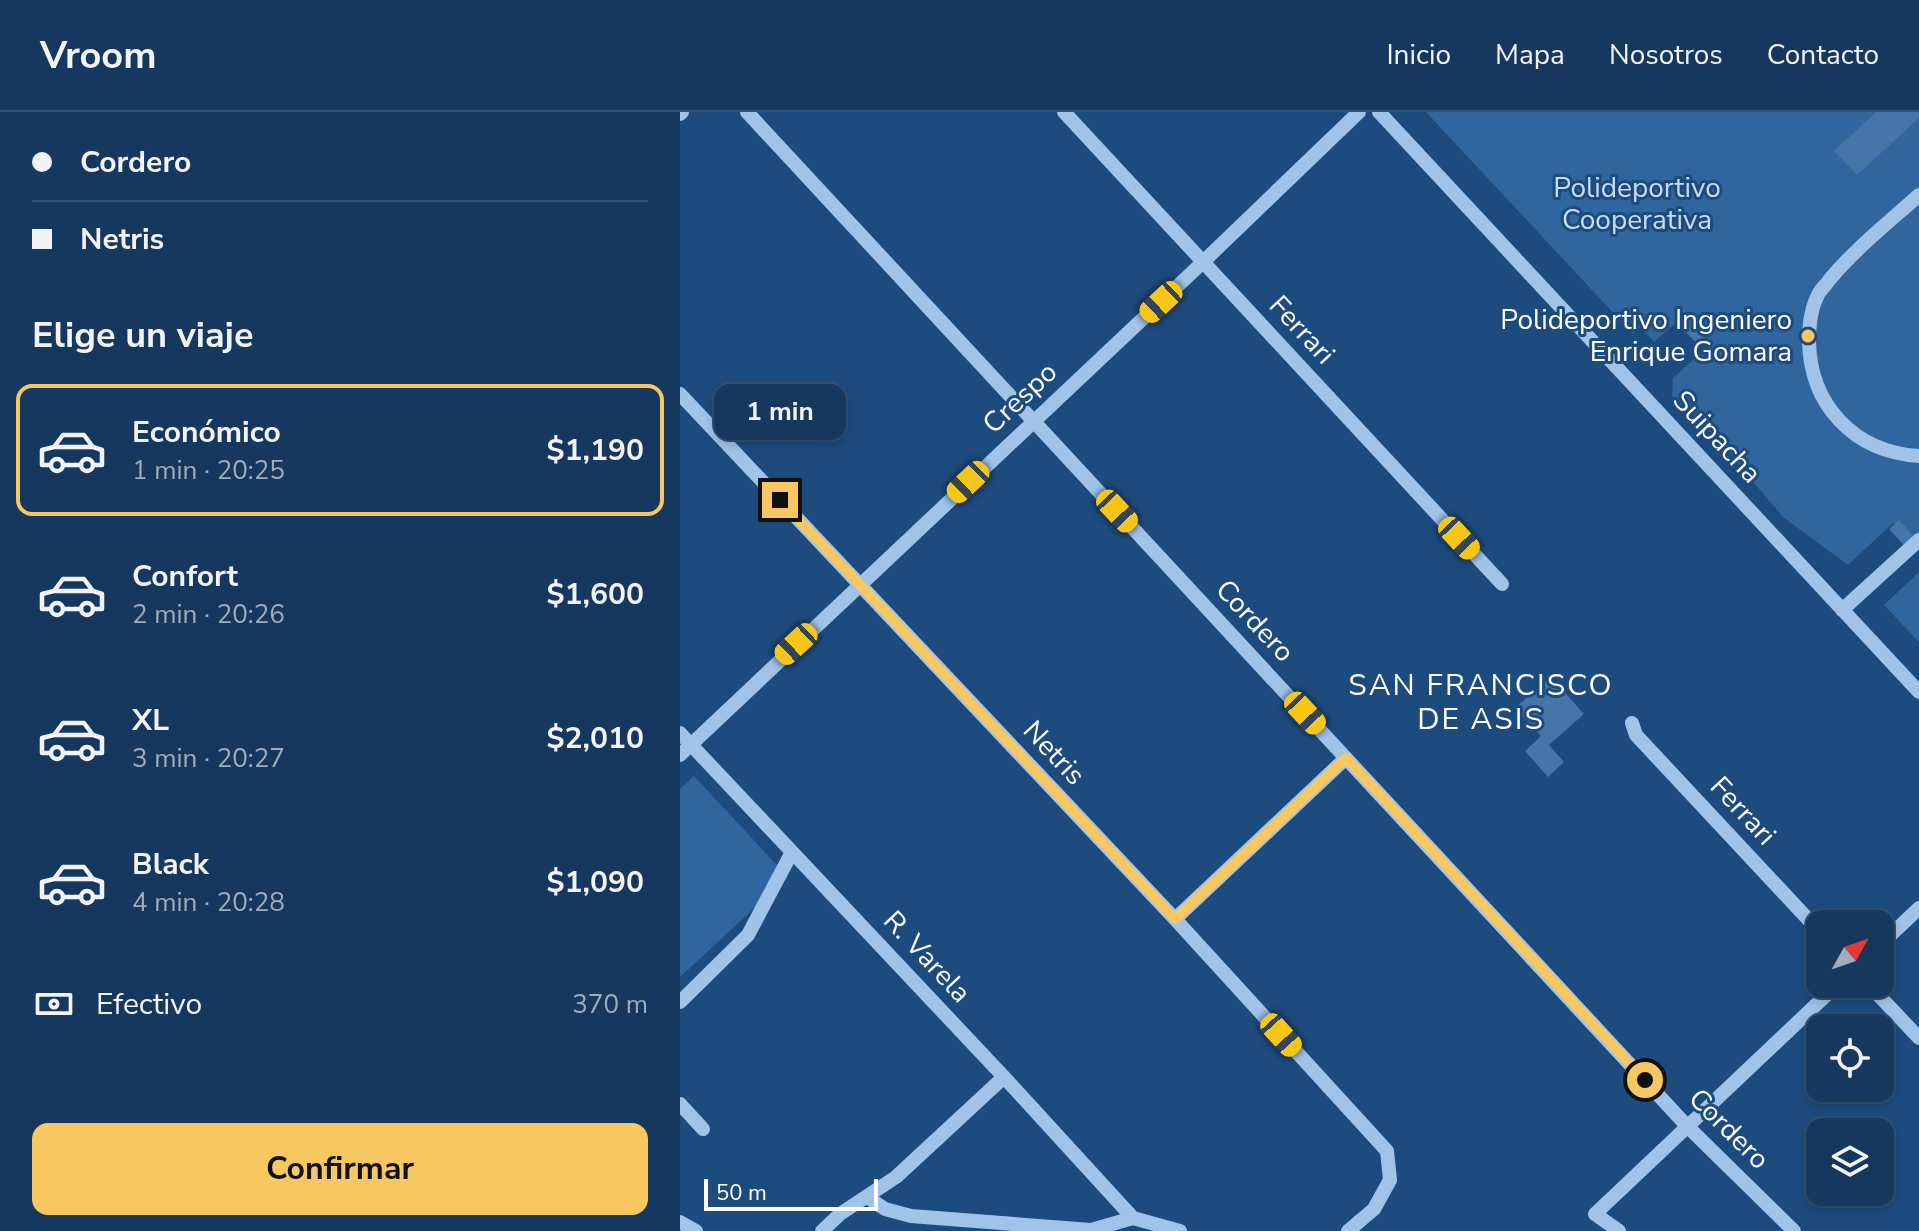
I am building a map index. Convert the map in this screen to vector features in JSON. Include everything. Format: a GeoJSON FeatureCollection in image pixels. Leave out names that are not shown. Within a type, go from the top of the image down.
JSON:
{"type":"FeatureCollection","features":[{"type":"Feature","properties":{"kind":"street","name":"Cordero"},"geometry":{"type":"LineString","coordinates":[[747,112],[1687,1126],[1794,1231]]}},
{"type":"Feature","properties":{"kind":"street","name":"Ferrari"},"geometry":{"type":"LineString","coordinates":[[1064,112],[1502,584]]}},
{"type":"Feature","properties":{"kind":"street","name":"Crespo"},"geometry":{"type":"LineString","coordinates":[[685,750],[1359,112]]}},
{"type":"Feature","properties":{"kind":"street","name":"Suipacha"},"geometry":{"type":"LineString","coordinates":[[1379,112],[1919,692]]}},
{"type":"Feature","properties":{"kind":"street"},"geometry":{"type":"LineString","coordinates":[[1919,195],[1843,263],[1818,294],[1809,327],[1809,362],[1820,394],[1840,422],[1867,443],[1899,455],[1919,456]]}},
{"type":"Feature","properties":{"kind":"street","name":"Netris"},"geometry":{"type":"LineString","coordinates":[[680,394],[1175,919],[1387,1151],[1390,1180],[1374,1209],[1348,1231]]}},
{"type":"Feature","properties":{"kind":"street"},"geometry":{"type":"LineString","coordinates":[[1842,610],[1919,540]]}},
{"type":"Feature","properties":{"kind":"street","name":"Ferrari"},"geometry":{"type":"LineString","coordinates":[[1632,723],[1636,735],[1806,917]]}},
{"type":"Feature","properties":{"kind":"street","name":"R. Varela"},"geometry":{"type":"LineString","coordinates":[[680,733],[685,750],[792,852],[1133,1218]]}},
{"type":"Feature","properties":{"kind":"street"},"geometry":{"type":"LineString","coordinates":[[1175,919],[1346,758]]}},
{"type":"Feature","properties":{"kind":"street"},"geometry":{"type":"LineString","coordinates":[[680,1002],[748,935],[792,852]]}},
{"type":"Feature","properties":{"kind":"street"},"geometry":{"type":"LineString","coordinates":[[1894,932],[1919,908]]}},
{"type":"Feature","properties":{"kind":"street"},"geometry":{"type":"LineString","coordinates":[[1619,1231],[1595,1214],[1823,998]]}},
{"type":"Feature","properties":{"kind":"street"},"geometry":{"type":"LineString","coordinates":[[1881,998],[1919,1038]]}},
{"type":"Feature","properties":{"kind":"street"},"geometry":{"type":"LineString","coordinates":[[822,1231],[840,1214],[896,1177],[1004,1077]]}},
{"type":"Feature","properties":{"kind":"street"},"geometry":{"type":"LineString","coordinates":[[680,1104],[703,1129]]}},
{"type":"Feature","properties":{"kind":"street"},"geometry":{"type":"LineString","coordinates":[[867,1197],[885,1209],[911,1216],[1091,1230],[1133,1218],[1180,1231]]}},
{"type":"Feature","properties":{"kind":"street"},"geometry":{"type":"LineString","coordinates":[[680,1222],[696,1231]]}},
{"type":"Feature","properties":{"kind":"green space","name":"Polideportivo Cooperativa"},"geometry":{"type":"Polygon","coordinates":[[[1426,112],[1919,112],[1919,551],[1893,523],[1848,565],[1783,517],[1718,440],[1672,396],[1673,378],[1707,347],[1681,318],[1654,342],[1641,327],[1633,334],[1426,112]]]}},
{"type":"Feature","properties":{"kind":"green space"},"geometry":{"type":"Polygon","coordinates":[[[1919,572],[1919,642],[1884,605],[1919,572]]]}},
{"type":"Feature","properties":{"kind":"green space"},"geometry":{"type":"Polygon","coordinates":[[[694,776],[788,877],[680,977],[680,789],[694,776]]]}},
{"type":"Feature","properties":{"kind":"building"},"geometry":{"type":"Polygon","coordinates":[[[1876,112],[1919,112],[1919,118],[1857,175],[1834,151],[1876,112]]]}},
{"type":"Feature","properties":{"kind":"building"},"geometry":{"type":"Polygon","coordinates":[[[1683,310],[1706,335],[1697,344],[1673,318],[1683,310]]]}},
{"type":"Feature","properties":{"kind":"building"},"geometry":{"type":"Polygon","coordinates":[[[1899,520],[1919,543],[1913,555],[1889,529],[1899,520]]]}},
{"type":"Feature","properties":{"kind":"building"},"geometry":{"type":"Polygon","coordinates":[[[1551,677],[1584,714],[1549,745],[1564,762],[1548,777],[1525,751],[1541,736],[1515,708],[1551,677]]]}},
{"type":"Feature","properties":{"kind":"place","name":"Polideportivo Ingeniero Enrique Gomara"},"geometry":{"type":"Point","coordinates":[1808,336]}},
{"type":"Feature","properties":{"kind":"district","name":"SAN FRANCISCO DE ASIS"},"geometry":{"type":"Point","coordinates":[1481,702]}},
{"type":"Feature","properties":{"kind":"route"},"geometry":{"type":"LineString","coordinates":[[780,500],[1175,919],[1346,758],[1645,1080]]}}]}
